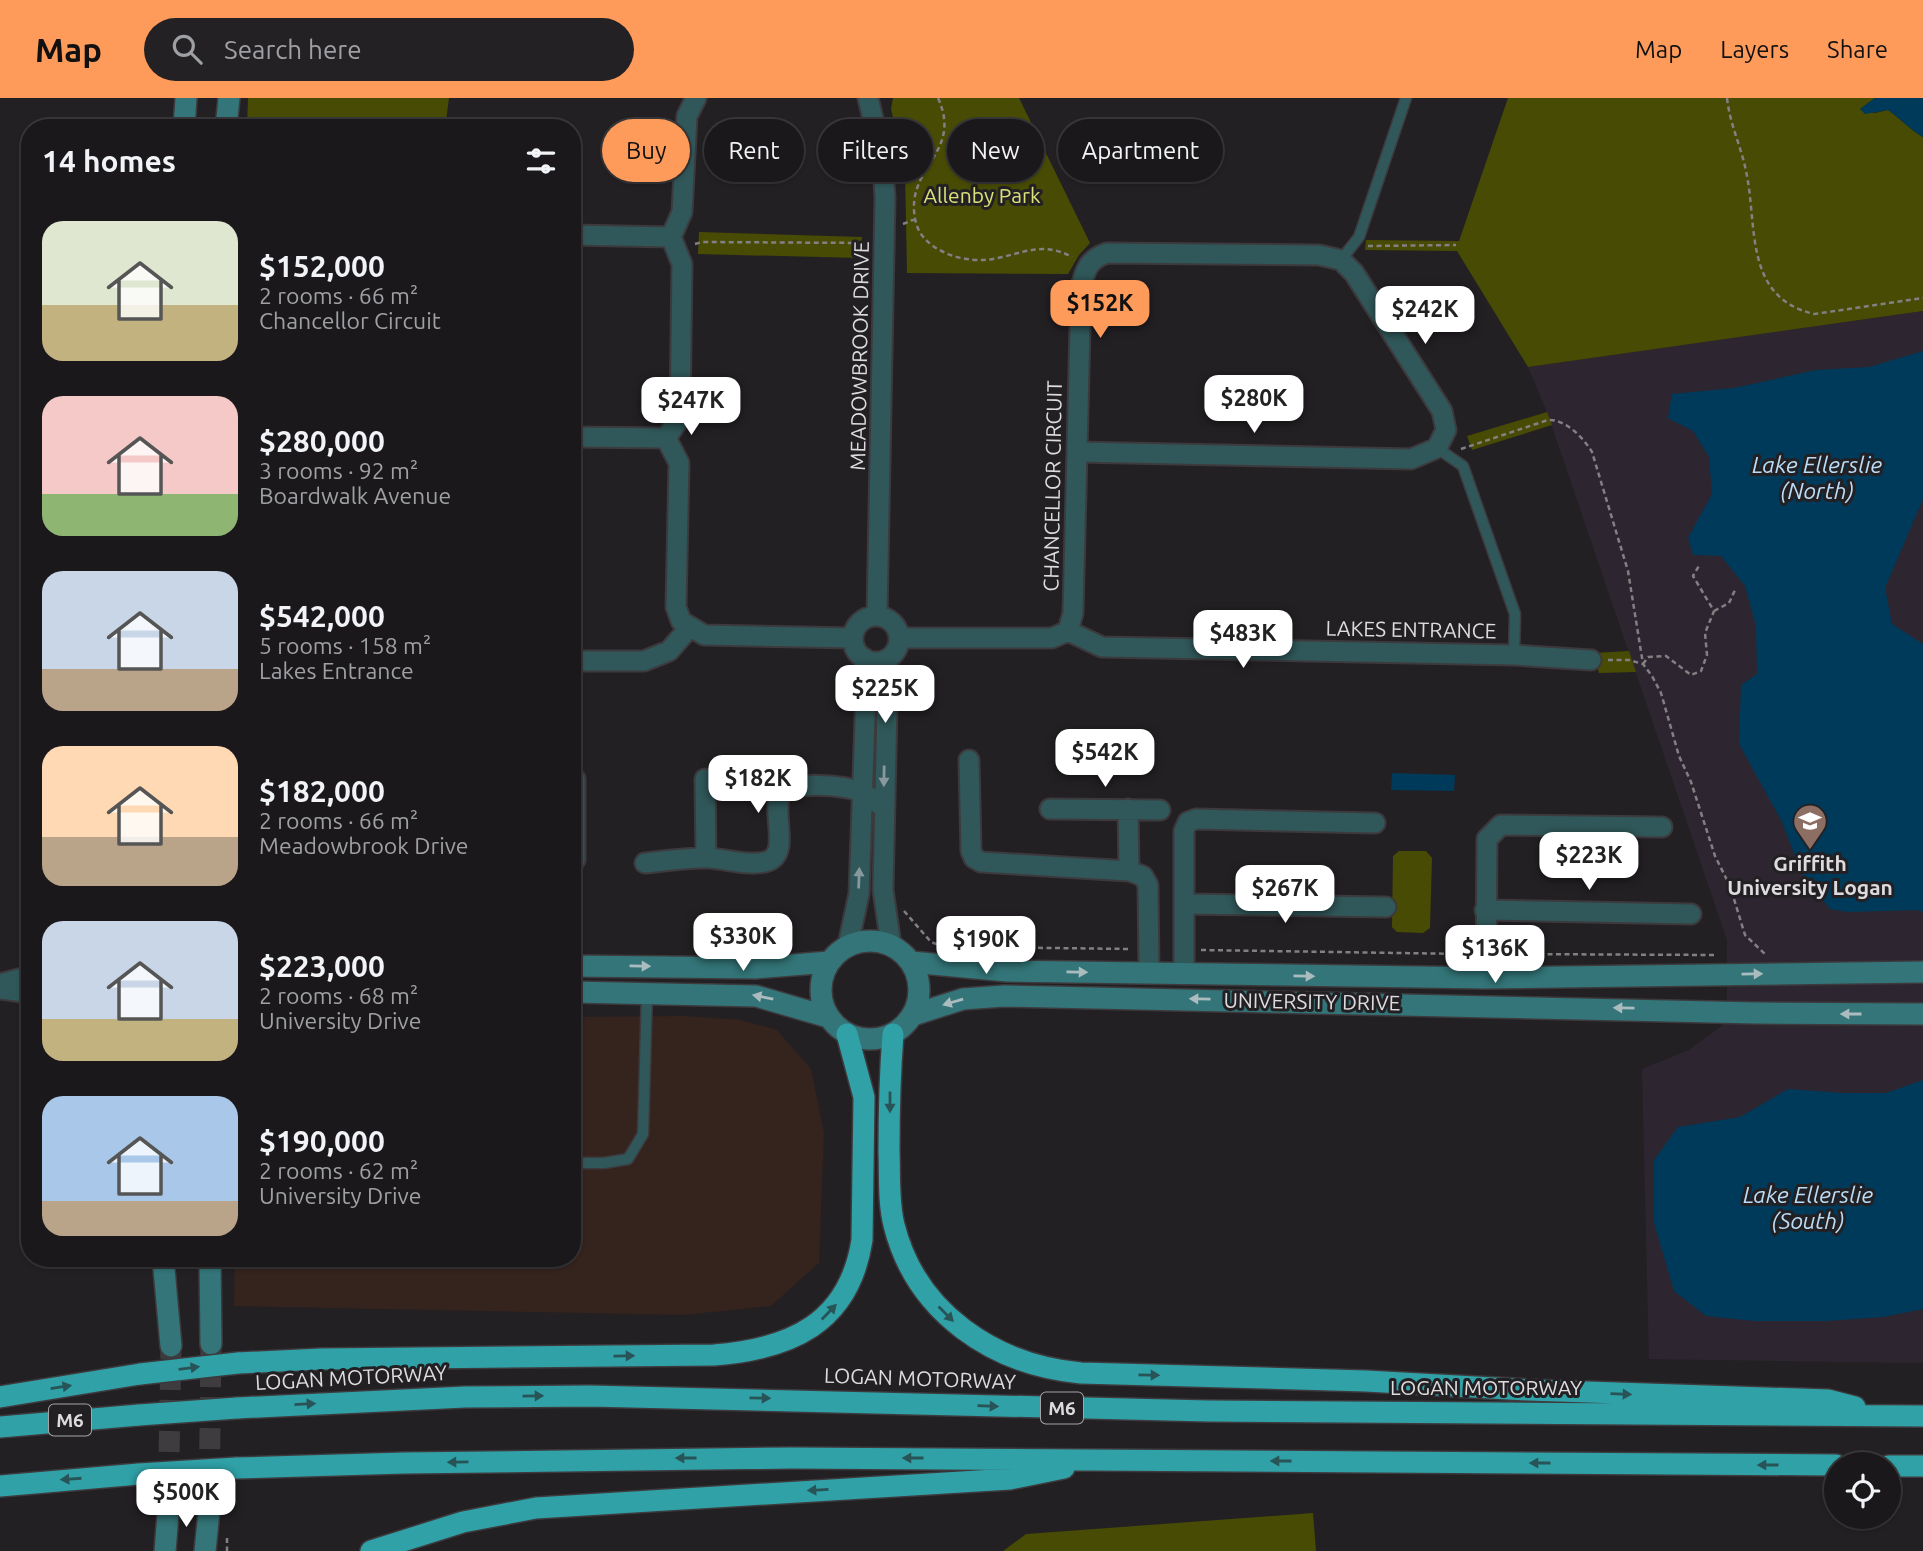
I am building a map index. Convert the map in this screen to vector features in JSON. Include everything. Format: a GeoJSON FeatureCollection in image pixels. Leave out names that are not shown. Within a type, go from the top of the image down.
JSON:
{"type":"FeatureCollection","features":[{"type":"Feature","properties":{"kind":"highway"},"geometry":{"type":"LineString","coordinates":[[0,1397],[140,1374],[238,1363],[714,1355],[772,1347],[799,1336],[820,1321],[838,1302],[859,1261],[862,1240],[864,1097],[858,1066],[847,1034]]}},
{"type":"Feature","properties":{"kind":"highway"},"geometry":{"type":"LineString","coordinates":[[893,1034],[890,1182],[894,1225],[903,1251],[930,1298],[949,1318],[967,1334],[1015,1359],[1062,1371],[1102,1374],[1300,1378],[1828,1400],[1887,1416]]}},
{"type":"Feature","properties":{"kind":"highway","name":"LOGAN MOTORWAY"},"geometry":{"type":"LineString","coordinates":[[0,1427],[237,1408],[465,1397],[602,1396],[1208,1411],[1923,1416]]}},
{"type":"Feature","properties":{"kind":"highway"},"geometry":{"type":"LineString","coordinates":[[0,1486],[236,1468],[642,1458],[1824,1465]]}},
{"type":"Feature","properties":{"kind":"highway"},"geometry":{"type":"LineString","coordinates":[[371,1551],[463,1522],[536,1508],[1010,1479],[1104,1460]]}},
{"type":"Feature","properties":{"kind":"highway"},"geometry":{"type":"LineString","coordinates":[[1901,1466],[1923,1466]]}},
{"type":"Feature","properties":{"kind":"street"},"geometry":{"type":"LineString","coordinates":[[185,119],[186,98]]}},
{"type":"Feature","properties":{"kind":"street"},"geometry":{"type":"LineString","coordinates":[[227,119],[229,98]]}},
{"type":"Feature","properties":{"kind":"street"},"geometry":{"type":"LineString","coordinates":[[666,438],[680,418],[682,264],[671,237],[682,212],[687,116],[696,98]]}},
{"type":"Feature","properties":{"kind":"street","name":"MEADOWBROOK DRIVE"},"geometry":{"type":"LineString","coordinates":[[868,98],[882,156],[885,197],[877,617]]}},
{"type":"Feature","properties":{"kind":"street"},"geometry":{"type":"LineString","coordinates":[[581,235],[671,237]]}},
{"type":"Feature","properties":{"kind":"street"},"geometry":{"type":"LineString","coordinates":[[1077,452],[1411,459],[1437,448],[1446,430],[1442,411],[1354,273],[1346,254],[1107,253],[1094,257],[1085,270]]}},
{"type":"Feature","properties":{"kind":"street","name":"CHANCELLOR CIRCUIT"},"geometry":{"type":"LineString","coordinates":[[1068,631],[1073,613],[1080,288],[1085,270]]}},
{"type":"Feature","properties":{"kind":"street"},"geometry":{"type":"LineString","coordinates":[[581,437],[666,438]]}},
{"type":"Feature","properties":{"kind":"street"},"geometry":{"type":"LineString","coordinates":[[666,438],[680,463],[677,607],[681,621],[704,635],[853,638]]}},
{"type":"Feature","properties":{"kind":"street"},"geometry":{"type":"LineString","coordinates":[[848,946],[859,894],[862,792],[864,659],[853,638],[863,621],[877,617],[894,625],[899,638],[895,652],[888,659],[873,662],[864,659]]}},
{"type":"Feature","properties":{"kind":"street"},"geometry":{"type":"LineString","coordinates":[[581,661],[644,661],[669,651],[689,628]]}},
{"type":"Feature","properties":{"kind":"street"},"geometry":{"type":"LineString","coordinates":[[899,638],[1052,639],[1068,631]]}},
{"type":"Feature","properties":{"kind":"street","name":"LAKES ENTRANCE"},"geometry":{"type":"LineString","coordinates":[[1068,631],[1102,647],[1514,655],[1591,660]]}},
{"type":"Feature","properties":{"kind":"street"},"geometry":{"type":"LineString","coordinates":[[888,659],[883,890],[891,945]]}},
{"type":"Feature","properties":{"kind":"street"},"geometry":{"type":"LineString","coordinates":[[968,760],[971,851],[974,858],[981,862],[1129,871],[1143,876],[1148,885],[1149,973]]}},
{"type":"Feature","properties":{"kind":"street"},"geometry":{"type":"LineString","coordinates":[[705,779],[706,858]]}},
{"type":"Feature","properties":{"kind":"street"},"geometry":{"type":"LineString","coordinates":[[645,863],[706,858],[765,862],[775,857],[778,848],[778,807],[780,796],[786,789],[841,787],[862,792],[883,807]]}},
{"type":"Feature","properties":{"kind":"street"},"geometry":{"type":"LineString","coordinates":[[1050,809],[1160,810]]}},
{"type":"Feature","properties":{"kind":"street"},"geometry":{"type":"LineString","coordinates":[[1128,809],[1129,871]]}},
{"type":"Feature","properties":{"kind":"street"},"geometry":{"type":"LineString","coordinates":[[1184,974],[1184,831],[1188,822],[1196,819],[1376,823]]}},
{"type":"Feature","properties":{"kind":"street"},"geometry":{"type":"LineString","coordinates":[[1486,978],[1487,839],[1501,825],[1662,827]]}},
{"type":"Feature","properties":{"kind":"street"},"geometry":{"type":"LineString","coordinates":[[1184,904],[1386,907]]}},
{"type":"Feature","properties":{"kind":"street"},"geometry":{"type":"LineString","coordinates":[[1485,910],[1691,914]]}},
{"type":"Feature","properties":{"kind":"street"},"geometry":{"type":"LineString","coordinates":[[862,941],[891,945],[911,962],[919,989],[913,1015],[893,1034],[878,1039],[862,1039],[847,1034],[828,1017],[822,1004],[822,975],[829,962],[848,946],[862,941]]}},
{"type":"Feature","properties":{"kind":"street"},"geometry":{"type":"LineString","coordinates":[[581,965],[755,968],[829,962]]}},
{"type":"Feature","properties":{"kind":"street","name":"UNIVERSITY DRIVE"},"geometry":{"type":"LineString","coordinates":[[911,962],[1007,971],[1486,978],[1922,972]]}},
{"type":"Feature","properties":{"kind":"street","name":"UNIVERSITY DRIVE"},"geometry":{"type":"LineString","coordinates":[[1577,976],[1632,988],[1714,987],[1717,993],[1713,1010]]}},
{"type":"Feature","properties":{"kind":"street"},"geometry":{"type":"LineString","coordinates":[[0,984],[21,978]]}},
{"type":"Feature","properties":{"kind":"street"},"geometry":{"type":"LineString","coordinates":[[0,989],[21,992]]}},
{"type":"Feature","properties":{"kind":"street"},"geometry":{"type":"LineString","coordinates":[[581,992],[756,996],[828,1017]]}},
{"type":"Feature","properties":{"kind":"street","name":"UNIVERSITY DRIVE"},"geometry":{"type":"LineString","coordinates":[[913,1015],[963,999],[1004,996],[1756,1013],[1921,1014]]}},
{"type":"Feature","properties":{"kind":"street"},"geometry":{"type":"LineString","coordinates":[[164,1267],[171,1346]]}},
{"type":"Feature","properties":{"kind":"street"},"geometry":{"type":"LineString","coordinates":[[210,1267],[211,1344]]}},
{"type":"Feature","properties":{"kind":"street"},"geometry":{"type":"LineString","coordinates":[[205,1551],[209,1511]]}},
{"type":"Feature","properties":{"kind":"street"},"geometry":{"type":"LineString","coordinates":[[165,1551],[168,1514]]}},
{"type":"Feature","properties":{"kind":"lane"},"geometry":{"type":"LineString","coordinates":[[1346,254],[1359,237],[1406,98]]}},
{"type":"Feature","properties":{"kind":"lane"},"geometry":{"type":"LineString","coordinates":[[1437,448],[1463,466],[1516,614],[1514,655]]}},
{"type":"Feature","properties":{"kind":"lane"},"geometry":{"type":"LineString","coordinates":[[581,1163],[628,1159],[643,1134],[647,992]]}},
{"type":"Feature","properties":{"kind":"path"},"geometry":{"type":"LineString","coordinates":[[937,98],[945,116],[946,131],[942,145],[920,177],[915,193],[915,219],[928,242],[944,253],[984,260],[1016,251],[1055,251],[1070,256],[1085,270]]}},
{"type":"Feature","properties":{"kind":"path"},"geometry":{"type":"LineString","coordinates":[[1727,98],[1735,140],[1746,170],[1757,259],[1764,277],[1780,298],[1798,310],[1814,314],[1923,298]]}},
{"type":"Feature","properties":{"kind":"path"},"geometry":{"type":"LineString","coordinates":[[903,224],[915,219]]}},
{"type":"Feature","properties":{"kind":"path"},"geometry":{"type":"LineString","coordinates":[[671,237],[687,248],[702,242],[866,243],[865,249]]}},
{"type":"Feature","properties":{"kind":"path"},"geometry":{"type":"LineString","coordinates":[[1346,254],[1368,246],[1456,245]]}},
{"type":"Feature","properties":{"kind":"path"},"geometry":{"type":"LineString","coordinates":[[1437,448],[1454,452],[1553,419],[1560,421],[1586,442],[1592,452],[1625,561],[1643,664],[1661,693],[1679,756],[1691,782],[1715,856],[1730,886],[1745,935],[1771,959],[1759,958]]}},
{"type":"Feature","properties":{"kind":"path"},"geometry":{"type":"LineString","coordinates":[[1700,564],[1693,576],[1714,611]]}},
{"type":"Feature","properties":{"kind":"path"},"geometry":{"type":"LineString","coordinates":[[1643,664],[1648,657],[1666,656],[1691,675],[1701,671],[1707,655],[1705,633],[1714,611],[1729,603],[1735,590]]}},
{"type":"Feature","properties":{"kind":"path"},"geometry":{"type":"LineString","coordinates":[[1591,660],[1629,660],[1643,664]]}},
{"type":"Feature","properties":{"kind":"path"},"geometry":{"type":"LineString","coordinates":[[899,905],[931,942],[945,947]]}},
{"type":"Feature","properties":{"kind":"path"},"geometry":{"type":"LineString","coordinates":[[959,947],[1149,949]]}},
{"type":"Feature","properties":{"kind":"path"},"geometry":{"type":"LineString","coordinates":[[1184,950],[1722,955]]}},
{"type":"Feature","properties":{"kind":"shaded area","name":"Griffith University Logan"},"geometry":{"type":"Polygon","coordinates":[[[1923,311],[1923,1363],[1649,1359],[1642,1069],[1689,1050],[1727,1022],[1727,940],[1547,412],[1528,367],[1923,311]]]}},
{"type":"Feature","properties":{"kind":"shaded area"},"geometry":{"type":"Polygon","coordinates":[[[685,1016],[741,1020],[777,1030],[811,1069],[824,1133],[819,1263],[771,1306],[683,1315],[234,1306],[235,1267],[581,1267],[581,1017],[685,1016]]]}},
{"type":"Feature","properties":{"kind":"green space"},"geometry":{"type":"Polygon","coordinates":[[[248,98],[449,98],[446,119],[247,119],[248,98]]]}},
{"type":"Feature","properties":{"kind":"green space","name":"Allenby Park"},"geometry":{"type":"Polygon","coordinates":[[[893,98],[1019,98],[1029,119],[947,119],[947,182],[1044,182],[1044,149],[1090,243],[1068,274],[907,273],[905,182],[933,182],[933,119],[893,119],[891,109],[893,98]]]}},
{"type":"Feature","properties":{"kind":"green space"},"geometry":{"type":"Polygon","coordinates":[[[1508,98],[1875,98],[1860,109],[1875,113],[1888,110],[1923,137],[1923,311],[1528,367],[1457,251],[1365,250],[1366,240],[1459,241],[1508,98]]]}},
{"type":"Feature","properties":{"kind":"green space"},"geometry":{"type":"Polygon","coordinates":[[[699,232],[862,237],[860,258],[698,254],[699,232]]]}},
{"type":"Feature","properties":{"kind":"green space"},"geometry":{"type":"Polygon","coordinates":[[[1547,412],[1552,425],[1472,450],[1467,436],[1547,412]]]}},
{"type":"Feature","properties":{"kind":"green space"},"geometry":{"type":"Polygon","coordinates":[[[1629,651],[1636,672],[1599,673],[1594,653],[1629,651]]]}},
{"type":"Feature","properties":{"kind":"green space"},"geometry":{"type":"Polygon","coordinates":[[[1399,851],[1426,851],[1432,858],[1430,928],[1423,933],[1397,932],[1392,927],[1393,856],[1399,851]]]}},
{"type":"Feature","properties":{"kind":"green space"},"geometry":{"type":"Polygon","coordinates":[[[1313,1513],[1316,1551],[1003,1551],[1026,1534],[1313,1513]]]}},
{"type":"Feature","properties":{"kind":"water"},"geometry":{"type":"Polygon","coordinates":[[[1875,98],[1923,98],[1923,137],[1888,110],[1865,114],[1860,109],[1875,98]]]}},
{"type":"Feature","properties":{"kind":"water","name":"Lake Ellerslie (North)"},"geometry":{"type":"Polygon","coordinates":[[[1923,351],[1923,499],[1885,588],[1892,624],[1923,644],[1923,912],[1848,912],[1830,909],[1802,874],[1781,820],[1739,744],[1741,685],[1757,674],[1756,626],[1745,586],[1721,556],[1693,555],[1688,538],[1712,494],[1709,457],[1693,431],[1668,418],[1672,394],[1734,388],[1816,370],[1869,367],[1923,351]]]}},
{"type":"Feature","properties":{"kind":"water"},"geometry":{"type":"Polygon","coordinates":[[[1392,773],[1455,775],[1454,791],[1391,790],[1392,773]]]}},
{"type":"Feature","properties":{"kind":"water","name":"Lake Ellerslie (South)"},"geometry":{"type":"Polygon","coordinates":[[[1923,1080],[1923,1309],[1883,1317],[1826,1321],[1754,1321],[1706,1316],[1674,1291],[1654,1223],[1654,1160],[1678,1127],[1740,1117],[1788,1089],[1886,1093],[1923,1080]]]}},
{"type":"Feature","properties":{"kind":"tunnel"},"geometry":{"type":"LineString","coordinates":[[209,1511],[211,1344]]}},
{"type":"Feature","properties":{"kind":"tunnel"},"geometry":{"type":"LineString","coordinates":[[168,1514],[171,1346]]}},
{"type":"Feature","properties":{"kind":"place","name":"Griffith University Logan"},"geometry":{"type":"Point","coordinates":[1810,851]}}]}
